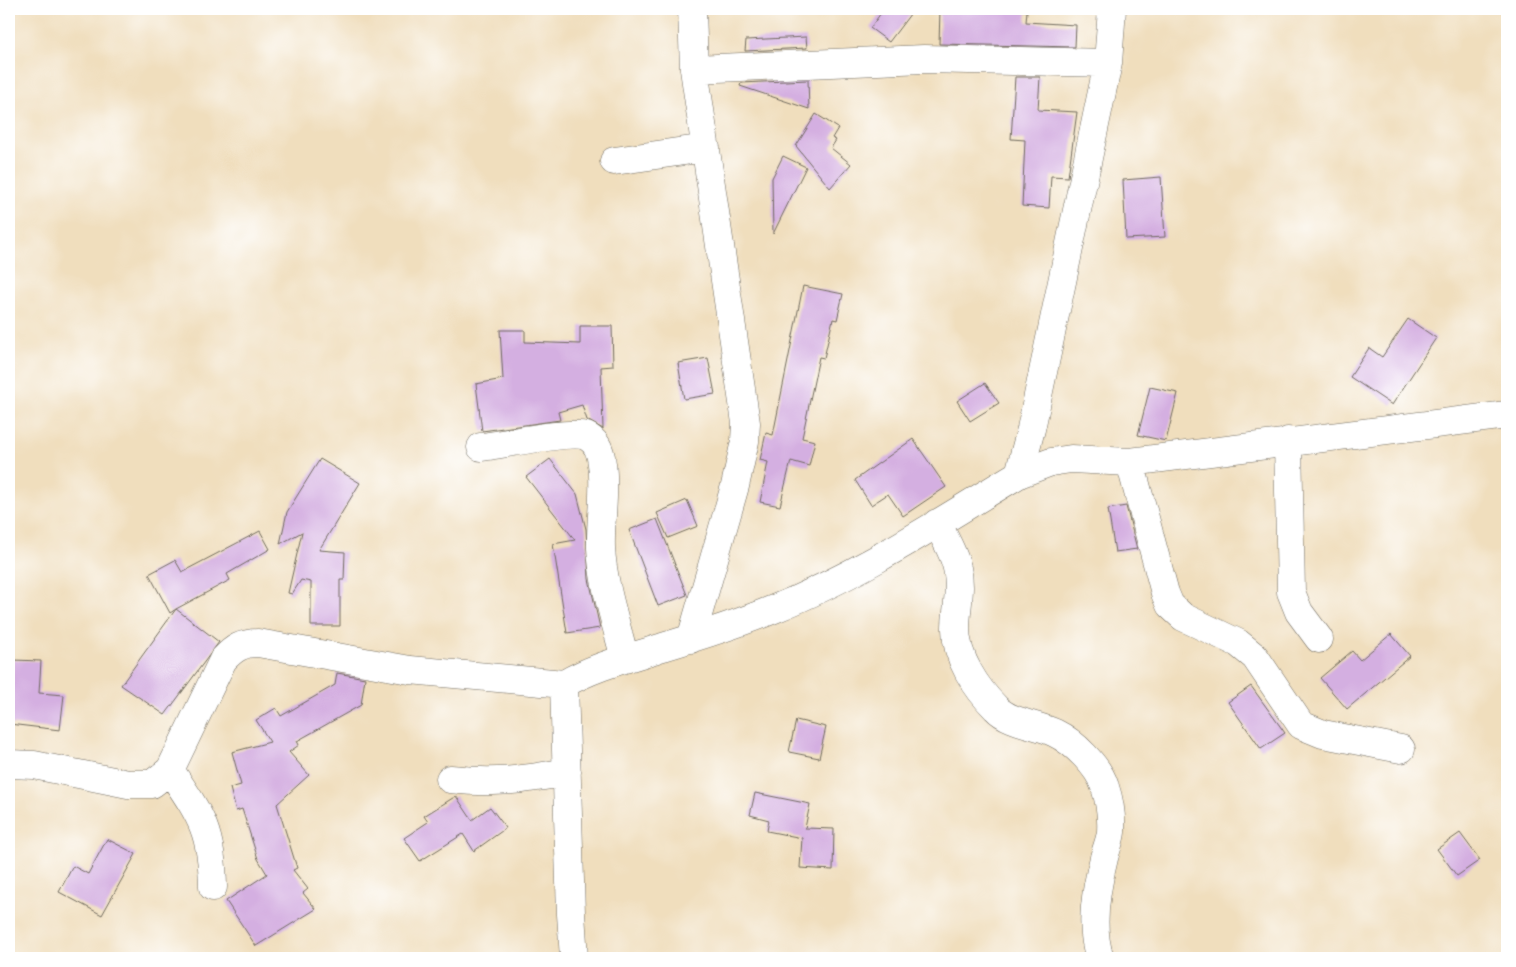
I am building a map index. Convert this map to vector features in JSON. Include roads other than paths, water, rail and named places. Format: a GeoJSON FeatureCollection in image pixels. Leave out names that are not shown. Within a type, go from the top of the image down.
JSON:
{"type":"FeatureCollection","features":[{"type":"Feature","properties":{"kind":"street"},"geometry":{"type":"LineString","coordinates":[[691,639],[735,486],[745,441],[746,423],[694,69],[692,9]]}},
{"type":"Feature","properties":{"kind":"street"},"geometry":{"type":"LineString","coordinates":[[1019,474],[1033,419],[1108,63],[1112,9]]}},
{"type":"Feature","properties":{"kind":"street"},"geometry":{"type":"LineString","coordinates":[[694,69],[924,59],[1108,63]]}},
{"type":"Feature","properties":{"kind":"street"},"geometry":{"type":"LineString","coordinates":[[614,161],[706,148]]}},
{"type":"Feature","properties":{"kind":"street"},"geometry":{"type":"LineString","coordinates":[[9,764],[34,765],[128,784],[146,785],[161,779],[170,770],[223,660],[231,651],[245,643],[258,643],[410,670],[564,684],[589,670],[691,639],[773,610],[817,591],[1019,474],[1050,462],[1071,458],[1130,462],[1507,415]]}},
{"type":"Feature","properties":{"kind":"street"},"geometry":{"type":"LineString","coordinates":[[481,447],[569,435],[586,436],[598,446],[602,463],[604,492],[601,550],[605,577],[625,659]]}},
{"type":"Feature","properties":{"kind":"street"},"geometry":{"type":"LineString","coordinates":[[1288,441],[1291,592],[1299,612],[1319,639]]}},
{"type":"Feature","properties":{"kind":"street"},"geometry":{"type":"LineString","coordinates":[[1130,462],[1165,593],[1170,605],[1184,617],[1238,643],[1255,657],[1301,725],[1323,734],[1400,749]]}},
{"type":"Feature","properties":{"kind":"street"},"geometry":{"type":"LineString","coordinates":[[937,523],[957,568],[959,600],[956,629],[959,647],[970,676],[997,710],[1012,718],[1055,733],[1071,744],[1094,768],[1105,785],[1111,812],[1111,826],[1094,924],[1096,946],[1100,958]]}},
{"type":"Feature","properties":{"kind":"street"},"geometry":{"type":"LineString","coordinates":[[564,684],[570,914],[574,958]]}},
{"type":"Feature","properties":{"kind":"street"},"geometry":{"type":"LineString","coordinates":[[170,770],[200,816],[209,838],[213,856],[213,887]]}},
{"type":"Feature","properties":{"kind":"street"},"geometry":{"type":"LineString","coordinates":[[450,779],[485,783],[520,781],[567,772]]}}]}
